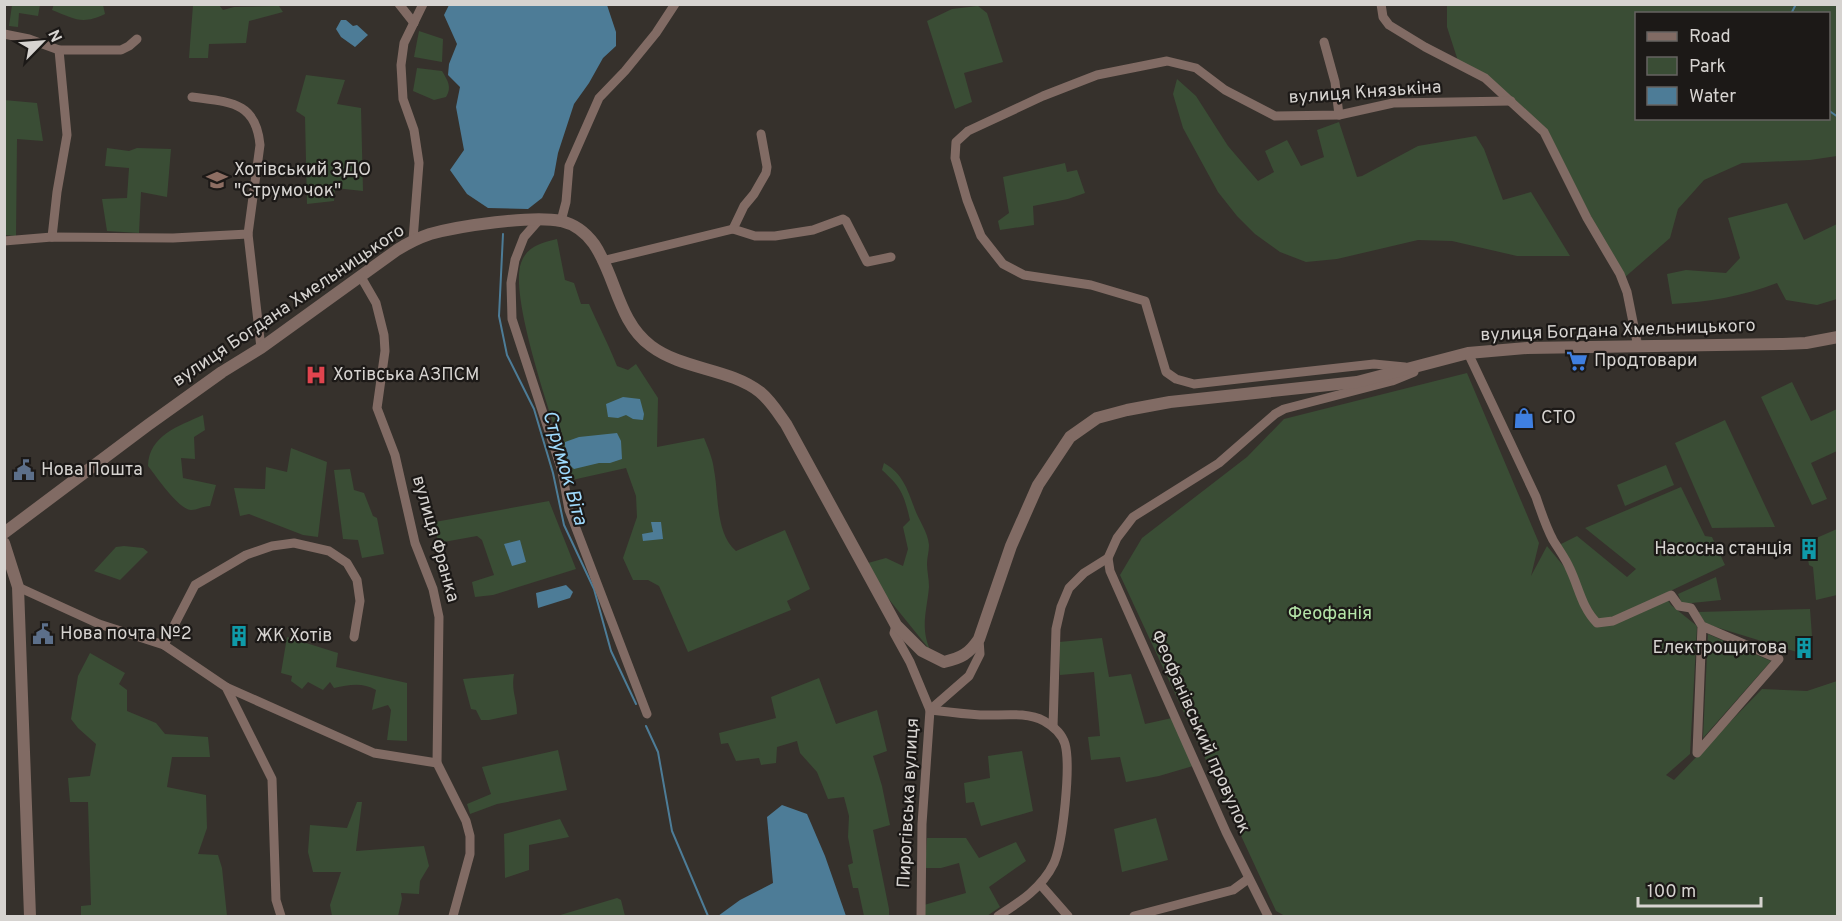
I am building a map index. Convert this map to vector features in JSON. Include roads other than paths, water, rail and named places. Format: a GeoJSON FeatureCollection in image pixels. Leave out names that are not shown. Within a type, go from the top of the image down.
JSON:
{"type":"FeatureCollection","features":[{"type":"Feature","properties":{"kind":"street"},"geometry":{"type":"LineString","coordinates":[[399,4],[414,23]]}},
{"type":"Feature","properties":{"kind":"street"},"geometry":{"type":"LineString","coordinates":[[413,240],[419,164],[414,130],[403,99],[401,65],[404,43],[423,4]]}},
{"type":"Feature","properties":{"kind":"street"},"geometry":{"type":"LineString","coordinates":[[561,221],[567,202],[569,166],[598,98],[625,71],[656,33],[675,4]]}},
{"type":"Feature","properties":{"kind":"street"},"geometry":{"type":"LineString","coordinates":[[1381,4],[1380,11],[1389,25],[1425,47],[1485,78],[1544,132],[1587,218],[1620,274],[1627,292],[1638,347]]}},
{"type":"Feature","properties":{"kind":"street"},"geometry":{"type":"LineString","coordinates":[[4,34],[29,39],[59,50],[121,50],[137,39]]}},
{"type":"Feature","properties":{"kind":"street"},"geometry":{"type":"LineString","coordinates":[[1324,42],[1335,82],[1339,115]]}},
{"type":"Feature","properties":{"kind":"street"},"geometry":{"type":"LineString","coordinates":[[52,237],[67,135],[59,50]]}},
{"type":"Feature","properties":{"kind":"street","name":"вулиця Князькіна"},"geometry":{"type":"LineString","coordinates":[[1410,368],[1374,364],[1194,384],[1176,380],[1166,372],[1163,365],[1144,301],[1091,285],[1024,275],[1003,264],[981,236],[967,200],[955,158],[956,142],[968,131],[1097,75],[1167,62],[1196,68],[1225,90],[1275,116],[1339,115],[1393,104],[1511,101]]}},
{"type":"Feature","properties":{"kind":"street"},"geometry":{"type":"LineString","coordinates":[[192,96],[236,104],[246,110],[255,122],[260,145],[248,234],[261,348]]}},
{"type":"Feature","properties":{"kind":"street"},"geometry":{"type":"LineString","coordinates":[[733,229],[744,206],[766,173],[767,166],[761,134]]}},
{"type":"Feature","properties":{"kind":"street"},"geometry":{"type":"LineString","coordinates":[[602,261],[733,229],[755,236],[775,236],[813,230],[843,219],[867,262],[891,257]]}},
{"type":"Feature","properties":{"kind":"street"},"geometry":{"type":"LineString","coordinates":[[539,220],[524,237],[515,260],[511,283],[512,319],[562,471],[572,519],[647,714]]}},
{"type":"Feature","properties":{"kind":"street","name":"вулиця Богдана Хмельницького"},"geometry":{"type":"LineString","coordinates":[[4,533],[148,425],[413,240],[429,234],[486,224],[539,220],[561,221],[573,226],[586,235],[602,261],[626,314],[649,345],[662,354],[746,384],[775,407],[896,625],[922,651],[944,662],[960,658],[971,650],[979,639],[1011,546],[1038,485],[1070,437],[1096,418],[1170,402],[1357,382],[1468,353],[1527,348],[1806,343],[1838,337]]}},
{"type":"Feature","properties":{"kind":"street"},"geometry":{"type":"LineString","coordinates":[[4,241],[52,237],[173,238],[248,234]]}},
{"type":"Feature","properties":{"kind":"street","name":"вулиця Франка"},"geometry":{"type":"LineString","coordinates":[[362,277],[376,303],[384,335],[385,351],[377,408],[394,455],[415,543],[432,589],[439,617],[437,763],[466,821],[470,836],[470,854],[453,916]]}},
{"type":"Feature","properties":{"kind":"street"},"geometry":{"type":"LineString","coordinates":[[1468,353],[1536,497],[1547,527],[1570,569],[1581,600],[1593,619],[1598,623],[1613,621],[1671,596],[1679,606],[1692,608],[1702,626],[1697,753],[1779,658],[1702,626]]}},
{"type":"Feature","properties":{"kind":"street"},"geometry":{"type":"LineString","coordinates":[[1053,727],[1056,629],[1060,608],[1069,588],[1084,573],[1108,558],[1117,538],[1133,517],[1163,496],[1219,463],[1275,414],[1298,405],[1392,381],[1447,359]]}},
{"type":"Feature","properties":{"kind":"street"},"geometry":{"type":"LineString","coordinates":[[4,543],[18,587],[30,916]]}},
{"type":"Feature","properties":{"kind":"street"},"geometry":{"type":"LineString","coordinates":[[164,645],[195,585],[246,555],[272,546],[294,543],[329,551],[346,563],[357,580],[360,601],[354,637]]}},
{"type":"Feature","properties":{"kind":"street","name":"Феофанівський провулок"},"geometry":{"type":"LineString","coordinates":[[1108,558],[1110,571],[1248,879],[1268,916]]}},
{"type":"Feature","properties":{"kind":"street"},"geometry":{"type":"LineString","coordinates":[[18,587],[99,624],[164,645],[226,687],[374,753],[437,763]]}},
{"type":"Feature","properties":{"kind":"street"},"geometry":{"type":"LineString","coordinates":[[896,625],[894,633],[910,662],[930,710],[1022,716],[1042,720],[1060,733],[1067,755],[1062,826],[1054,862],[1040,884],[1026,898],[998,916]]}},
{"type":"Feature","properties":{"kind":"street","name":"Пирогівська вулиця"},"geometry":{"type":"LineString","coordinates":[[921,916],[922,824],[930,710],[969,676],[980,654],[979,639]]}},
{"type":"Feature","properties":{"kind":"street"},"geometry":{"type":"LineString","coordinates":[[226,687],[272,779],[276,900],[281,916]]}},
{"type":"Feature","properties":{"kind":"street"},"geometry":{"type":"LineString","coordinates":[[1134,916],[1233,890],[1248,879]]}},
{"type":"Feature","properties":{"kind":"street"},"geometry":{"type":"LineString","coordinates":[[1040,884],[1068,916]]}},
{"type":"Feature","properties":{"kind":"water"},"geometry":{"type":"Polygon","coordinates":[[[449,5],[607,5],[616,32],[616,46],[603,58],[574,104],[558,153],[554,175],[542,198],[528,209],[488,208],[467,194],[450,170],[464,150],[456,107],[460,87],[448,75],[449,64],[457,44],[444,15],[449,5]]]}},
{"type":"Feature","properties":{"kind":"water"},"geometry":{"type":"Polygon","coordinates":[[[341,20],[346,20],[353,26],[357,25],[368,35],[355,47],[341,37],[336,29],[341,20]]]}},
{"type":"Feature","properties":{"kind":"water"},"geometry":{"type":"Polygon","coordinates":[[[623,397],[640,399],[644,414],[643,420],[633,419],[626,415],[618,418],[608,417],[606,404],[623,397]]]}},
{"type":"Feature","properties":{"kind":"water"},"geometry":{"type":"Polygon","coordinates":[[[617,433],[621,441],[622,459],[574,469],[569,464],[565,442],[579,437],[617,433]]]}},
{"type":"Feature","properties":{"kind":"water"},"geometry":{"type":"Polygon","coordinates":[[[651,522],[661,522],[663,539],[643,541],[642,534],[653,532],[651,522]]]}},
{"type":"Feature","properties":{"kind":"water"},"geometry":{"type":"Polygon","coordinates":[[[520,540],[526,562],[512,566],[504,544],[520,540]]]}},
{"type":"Feature","properties":{"kind":"water"},"geometry":{"type":"Polygon","coordinates":[[[566,585],[573,592],[570,598],[538,608],[536,593],[566,585]]]}},
{"type":"Feature","properties":{"kind":"water"},"geometry":{"type":"Polygon","coordinates":[[[782,805],[807,814],[825,856],[846,916],[718,916],[740,900],[773,883],[767,817],[782,805]]]}},
{"type":"Feature","properties":{"kind":"waterway"},"geometry":{"type":"LineString","coordinates":[[1792,12],[1796,4]]}},
{"type":"Feature","properties":{"kind":"waterway"},"geometry":{"type":"LineString","coordinates":[[1830,111],[1838,117]]}},
{"type":"Feature","properties":{"kind":"waterway","name":"Струмок Віта"},"geometry":{"type":"LineString","coordinates":[[503,234],[499,316],[507,355],[534,409],[553,473],[564,525],[594,589],[611,651],[636,704]]}},
{"type":"Feature","properties":{"kind":"waterway","name":"Струмок Віта"},"geometry":{"type":"LineString","coordinates":[[646,726],[658,752],[672,831],[708,916]]}},
{"type":"Feature","properties":{"kind":"place","name":"Хотівський ЗДО \"Струмочок\""},"geometry":{"type":"Point","coordinates":[217,180]}},
{"type":"Feature","properties":{"kind":"place","name":"Продтовари"},"geometry":{"type":"Point","coordinates":[1577,361]}},
{"type":"Feature","properties":{"kind":"place","name":"Хотівська АЗПСМ"},"geometry":{"type":"Point","coordinates":[316,375]}},
{"type":"Feature","properties":{"kind":"place","name":"СТО"},"geometry":{"type":"Point","coordinates":[1524,418]}},
{"type":"Feature","properties":{"kind":"place","name":"Нова Пошта"},"geometry":{"type":"Point","coordinates":[24,470]}},
{"type":"Feature","properties":{"kind":"place","name":"Насосна станція"},"geometry":{"type":"Point","coordinates":[1809,549]}},
{"type":"Feature","properties":{"kind":"place","name":"Нова почта №2"},"geometry":{"type":"Point","coordinates":[43,634]}},
{"type":"Feature","properties":{"kind":"place","name":"ЖК Хотів"},"geometry":{"type":"Point","coordinates":[239,636]}},
{"type":"Feature","properties":{"kind":"place","name":"Електрощитова"},"geometry":{"type":"Point","coordinates":[1804,648]}},
{"type":"Feature","properties":{"kind":"park label","name":"Феофанія"},"geometry":{"type":"Point","coordinates":[1330,614]}}]}
